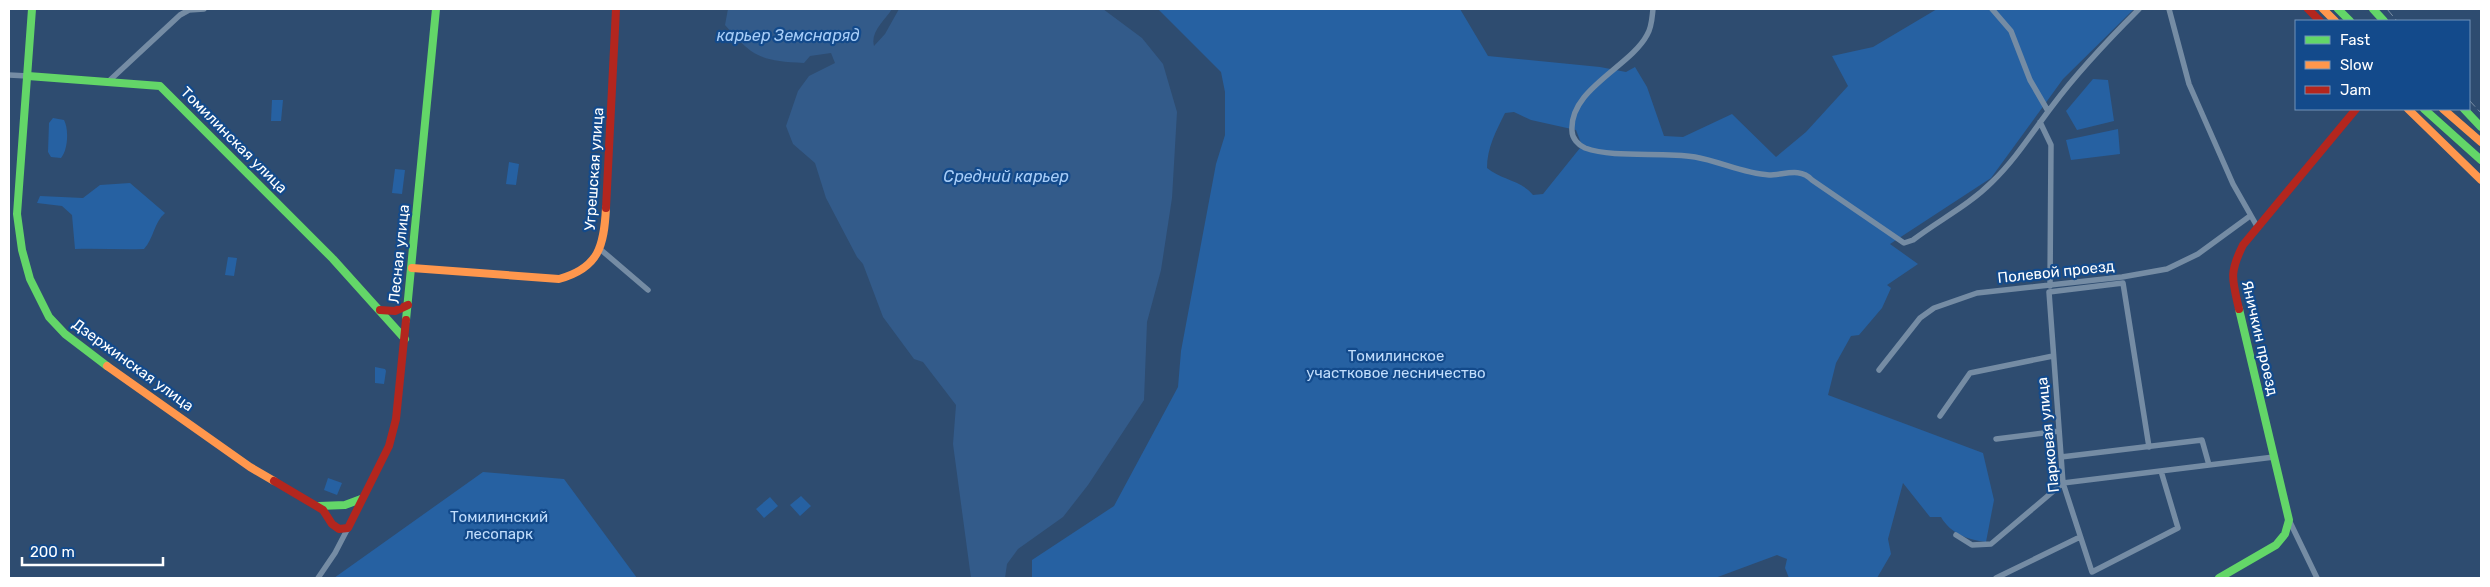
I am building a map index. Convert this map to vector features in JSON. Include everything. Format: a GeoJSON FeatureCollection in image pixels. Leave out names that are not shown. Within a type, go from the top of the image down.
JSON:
{"type":"FeatureCollection","features":[{"type":"Feature","properties":{"kind":"main road","name":"Дзержинская улица"},"geometry":{"type":"LineString","coordinates":[[32,9],[17,214],[22,250],[30,279],[49,317],[65,334],[95,358],[250,467],[317,506],[330,518]]}},
{"type":"Feature","properties":{"kind":"main road","name":"Лесная улица"},"geometry":{"type":"LineString","coordinates":[[354,516],[389,446],[396,419],[436,9]]}},
{"type":"Feature","properties":{"kind":"main road","name":"Угрешская улица"},"geometry":{"type":"LineString","coordinates":[[412,268],[559,278],[575,275],[586,270],[600,249],[605,228],[616,9]]}},
{"type":"Feature","properties":{"kind":"main road"},"geometry":{"type":"LineString","coordinates":[[2308,9],[2319,20]]}},
{"type":"Feature","properties":{"kind":"main road"},"geometry":{"type":"LineString","coordinates":[[2323,9],[2334,20]]}},
{"type":"Feature","properties":{"kind":"main road"},"geometry":{"type":"LineString","coordinates":[[2338,9],[2349,20]]}},
{"type":"Feature","properties":{"kind":"main road"},"geometry":{"type":"LineString","coordinates":[[2373,9],[2383,20]]}},
{"type":"Feature","properties":{"kind":"main road","name":"Томилинская улица"},"geometry":{"type":"LineString","coordinates":[[28,76],[153,84],[166,90],[380,310],[404,338]]}},
{"type":"Feature","properties":{"kind":"main road","name":"Яничкин проезд"},"geometry":{"type":"LineString","coordinates":[[2289,520],[2232,276],[2235,260],[2258,228],[2355,110]]}},
{"type":"Feature","properties":{"kind":"main road"},"geometry":{"type":"LineString","coordinates":[[2409,110],[2481,180]]}},
{"type":"Feature","properties":{"kind":"main road"},"geometry":{"type":"LineString","coordinates":[[2425,110],[2481,160]]}},
{"type":"Feature","properties":{"kind":"main road"},"geometry":{"type":"LineString","coordinates":[[2444,110],[2481,142]]}},
{"type":"Feature","properties":{"kind":"main road"},"geometry":{"type":"LineString","coordinates":[[2465,110],[2481,127]]}},
{"type":"Feature","properties":{"kind":"main road"},"geometry":{"type":"LineString","coordinates":[[9,219],[17,214]]}},
{"type":"Feature","properties":{"kind":"main road"},"geometry":{"type":"LineString","coordinates":[[380,310],[395,310],[408,305]]}},
{"type":"Feature","properties":{"kind":"main road"},"geometry":{"type":"LineString","coordinates":[[317,506],[341,506],[350,508],[354,516],[348,528],[336,528],[330,518],[332,510],[341,506],[358,501],[364,496]]}},
{"type":"Feature","properties":{"kind":"main road"},"geometry":{"type":"LineString","coordinates":[[2219,578],[2276,545],[2285,534],[2289,520]]}},
{"type":"Feature","properties":{"kind":"street"},"geometry":{"type":"LineString","coordinates":[[110,81],[180,15],[189,10],[204,9]]}},
{"type":"Feature","properties":{"kind":"street"},"geometry":{"type":"LineString","coordinates":[[1653,9],[1650,27],[1643,41],[1579,103],[1572,131],[1575,140],[1583,147],[1624,153],[1665,153],[1697,157],[1768,175],[1796,172],[1806,174],[1904,243],[1913,240],[1970,203],[2013,159],[2048,111],[2097,51],[2139,9]]}},
{"type":"Feature","properties":{"kind":"street"},"geometry":{"type":"LineString","coordinates":[[1992,9],[2011,31],[2030,80],[2048,111]]}},
{"type":"Feature","properties":{"kind":"street"},"geometry":{"type":"LineString","coordinates":[[2169,9],[2189,84],[2250,216],[2258,228]]}},
{"type":"Feature","properties":{"kind":"street"},"geometry":{"type":"LineString","coordinates":[[9,76],[28,76]]}},
{"type":"Feature","properties":{"kind":"street","name":"Парковая улица"},"geometry":{"type":"LineString","coordinates":[[2040,122],[2051,145],[2050,289],[2063,483],[2092,572],[2178,528],[2160,471]]}},
{"type":"Feature","properties":{"kind":"street","name":"Полевой проезд"},"geometry":{"type":"LineString","coordinates":[[1880,370],[1925,313],[1968,295],[2050,289],[2167,269],[2198,254],[2250,216]]}},
{"type":"Feature","properties":{"kind":"street"},"geometry":{"type":"LineString","coordinates":[[600,249],[648,290]]}},
{"type":"Feature","properties":{"kind":"street"},"geometry":{"type":"LineString","coordinates":[[2050,289],[2122,283],[2149,447]]}},
{"type":"Feature","properties":{"kind":"street"},"geometry":{"type":"LineString","coordinates":[[1940,416],[1970,373],[2053,356]]}},
{"type":"Feature","properties":{"kind":"street"},"geometry":{"type":"LineString","coordinates":[[1996,439],[2059,431]]}},
{"type":"Feature","properties":{"kind":"street"},"geometry":{"type":"LineString","coordinates":[[2061,458],[2202,440],[2209,465]]}},
{"type":"Feature","properties":{"kind":"street"},"geometry":{"type":"LineString","coordinates":[[1956,534],[1972,545],[1991,544],[2063,483],[2274,457]]}},
{"type":"Feature","properties":{"kind":"street","name":"Яничкин проезд"},"geometry":{"type":"LineString","coordinates":[[2289,520],[2317,578]]}},
{"type":"Feature","properties":{"kind":"street"},"geometry":{"type":"LineString","coordinates":[[336,528],[340,542]]}},
{"type":"Feature","properties":{"kind":"street"},"geometry":{"type":"LineString","coordinates":[[318,578],[348,528]]}},
{"type":"Feature","properties":{"kind":"street"},"geometry":{"type":"LineString","coordinates":[[1996,578],[2080,536]]}},
{"type":"Feature","properties":{"kind":"green space","name":"Томилинское участковое лесничество"},"geometry":{"type":"Polygon","coordinates":[[[1158,9],[1460,9],[1488,56],[1600,67],[1626,72],[1635,67],[1647,87],[1664,136],[1683,137],[1732,114],[1776,157],[1806,132],[1848,86],[1832,56],[1873,47],[1937,9],[2134,9],[2063,79],[1991,178],[1890,244],[1918,264],[1887,285],[1891,288],[1882,308],[1859,335],[1851,336],[1836,363],[1828,395],[1983,453],[1994,500],[1986,542],[1979,541],[1960,535],[1949,527],[1941,517],[1930,517],[1903,483],[1888,539],[1891,554],[1877,578],[1789,578],[1785,568],[1787,559],[1777,555],[1715,578],[1032,578],[1032,560],[1114,506],[1178,387],[1181,351],[1216,164],[1225,135],[1225,92],[1221,72],[1158,9]],[[1514,112],[1505,113],[1490,147],[1487,168],[1523,186],[1533,195],[1543,194],[1580,148],[1581,143],[1576,130],[1531,120],[1514,112]]]}},
{"type":"Feature","properties":{"kind":"green space"},"geometry":{"type":"Polygon","coordinates":[[[2093,79],[2108,80],[2114,121],[2077,130],[2066,111],[2093,79]]]}},
{"type":"Feature","properties":{"kind":"green space"},"geometry":{"type":"Polygon","coordinates":[[[272,100],[283,100],[281,121],[271,121],[272,100]]]}},
{"type":"Feature","properties":{"kind":"green space"},"geometry":{"type":"Polygon","coordinates":[[[53,118],[64,120],[67,129],[66,145],[61,158],[51,157],[48,152],[49,123],[53,118]]]}},
{"type":"Feature","properties":{"kind":"green space"},"geometry":{"type":"Polygon","coordinates":[[[2118,129],[2120,154],[2071,160],[2066,140],[2118,129]]]}},
{"type":"Feature","properties":{"kind":"green space"},"geometry":{"type":"Polygon","coordinates":[[[509,162],[519,164],[516,185],[506,184],[509,162]]]}},
{"type":"Feature","properties":{"kind":"green space"},"geometry":{"type":"Polygon","coordinates":[[[395,169],[405,170],[402,194],[392,193],[395,169]]]}},
{"type":"Feature","properties":{"kind":"green space"},"geometry":{"type":"Polygon","coordinates":[[[130,183],[165,213],[158,221],[144,249],[75,249],[72,215],[62,206],[37,203],[40,196],[83,198],[100,185],[130,183]]]}},
{"type":"Feature","properties":{"kind":"green space"},"geometry":{"type":"Polygon","coordinates":[[[228,257],[237,258],[234,276],[225,275],[228,257]]]}},
{"type":"Feature","properties":{"kind":"green space"},"geometry":{"type":"Polygon","coordinates":[[[375,367],[385,369],[384,384],[375,383],[375,367]]]}},
{"type":"Feature","properties":{"kind":"green space","name":"Томилинский лесопарк"},"geometry":{"type":"Polygon","coordinates":[[[483,472],[564,479],[637,578],[334,578],[483,472]]]}},
{"type":"Feature","properties":{"kind":"green space"},"geometry":{"type":"Polygon","coordinates":[[[328,478],[342,483],[337,495],[324,490],[328,478]]]}},
{"type":"Feature","properties":{"kind":"green space"},"geometry":{"type":"Polygon","coordinates":[[[801,496],[811,506],[800,516],[790,505],[801,496]]]}},
{"type":"Feature","properties":{"kind":"green space"},"geometry":{"type":"Polygon","coordinates":[[[770,497],[778,506],[764,518],[756,509],[770,497]]]}},
{"type":"Feature","properties":{"kind":"water","name":"Средний карьер"},"geometry":{"type":"Polygon","coordinates":[[[728,9],[892,9],[876,31],[873,41],[874,46],[885,34],[899,9],[1103,9],[1142,38],[1163,64],[1177,112],[1172,198],[1161,270],[1147,322],[1144,400],[1088,485],[1063,517],[1018,549],[1007,564],[1005,578],[971,578],[953,444],[956,405],[923,362],[914,359],[883,317],[863,264],[857,257],[826,198],[815,163],[793,144],[786,126],[798,91],[809,76],[835,63],[831,53],[810,56],[804,63],[778,61],[759,56],[743,45],[725,25],[728,9]]]}},
{"type":"Feature","properties":{"kind":"railway"},"geometry":{"type":"LineString","coordinates":[[2387,9],[2396,20]]}},
{"type":"Feature","properties":{"kind":"railway"},"geometry":{"type":"LineString","coordinates":[[2470,101],[2481,113]]}},
{"type":"Feature","properties":{"kind":"traffic: fast"},"geometry":{"type":"LineString","coordinates":[[32,9],[17,214],[22,250],[30,279],[49,317],[65,334],[107,366]]}},
{"type":"Feature","properties":{"kind":"traffic: fast"},"geometry":{"type":"LineString","coordinates":[[406,320],[436,9]]}},
{"type":"Feature","properties":{"kind":"traffic: fast"},"geometry":{"type":"LineString","coordinates":[[2338,9],[2349,20]]}},
{"type":"Feature","properties":{"kind":"traffic: fast"},"geometry":{"type":"LineString","coordinates":[[2373,9],[2383,20]]}},
{"type":"Feature","properties":{"kind":"traffic: fast"},"geometry":{"type":"LineString","coordinates":[[28,76],[160,86],[333,259],[405,339]]}},
{"type":"Feature","properties":{"kind":"traffic: fast"},"geometry":{"type":"LineString","coordinates":[[2425,110],[2481,160]]}},
{"type":"Feature","properties":{"kind":"traffic: fast"},"geometry":{"type":"LineString","coordinates":[[2465,110],[2481,127]]}},
{"type":"Feature","properties":{"kind":"traffic: fast"},"geometry":{"type":"LineString","coordinates":[[2219,578],[2276,545],[2285,534],[2289,520],[2239,309]]}},
{"type":"Feature","properties":{"kind":"traffic: fast"},"geometry":{"type":"LineString","coordinates":[[319,506],[345,505],[361,499]]}},
{"type":"Feature","properties":{"kind":"traffic: slow"},"geometry":{"type":"LineString","coordinates":[[2323,9],[2334,20]]}},
{"type":"Feature","properties":{"kind":"traffic: slow"},"geometry":{"type":"LineString","coordinates":[[2409,110],[2481,180]]}},
{"type":"Feature","properties":{"kind":"traffic: slow"},"geometry":{"type":"LineString","coordinates":[[2444,110],[2481,142]]}},
{"type":"Feature","properties":{"kind":"traffic: slow"},"geometry":{"type":"LineString","coordinates":[[412,268],[559,279],[583,269],[597,254],[603,234],[606,208]]}},
{"type":"Feature","properties":{"kind":"traffic: slow"},"geometry":{"type":"LineString","coordinates":[[107,366],[250,467],[274,481]]}},
{"type":"Feature","properties":{"kind":"traffic: jam"},"geometry":{"type":"LineString","coordinates":[[606,208],[616,9]]}},
{"type":"Feature","properties":{"kind":"traffic: jam"},"geometry":{"type":"LineString","coordinates":[[2308,9],[2319,20]]}},
{"type":"Feature","properties":{"kind":"traffic: jam"},"geometry":{"type":"LineString","coordinates":[[2239,309],[2233,276],[2235,263],[2243,245],[2355,110]]}},
{"type":"Feature","properties":{"kind":"traffic: jam"},"geometry":{"type":"LineString","coordinates":[[380,310],[395,311],[408,305]]}},
{"type":"Feature","properties":{"kind":"traffic: jam"},"geometry":{"type":"LineString","coordinates":[[274,481],[323,510],[332,524],[339,529],[348,528],[389,446],[396,419],[406,320]]}},
{"type":"Feature","properties":{"kind":"water label","name":"карьер Земснаряд"},"geometry":{"type":"Point","coordinates":[788,35]}}]}
